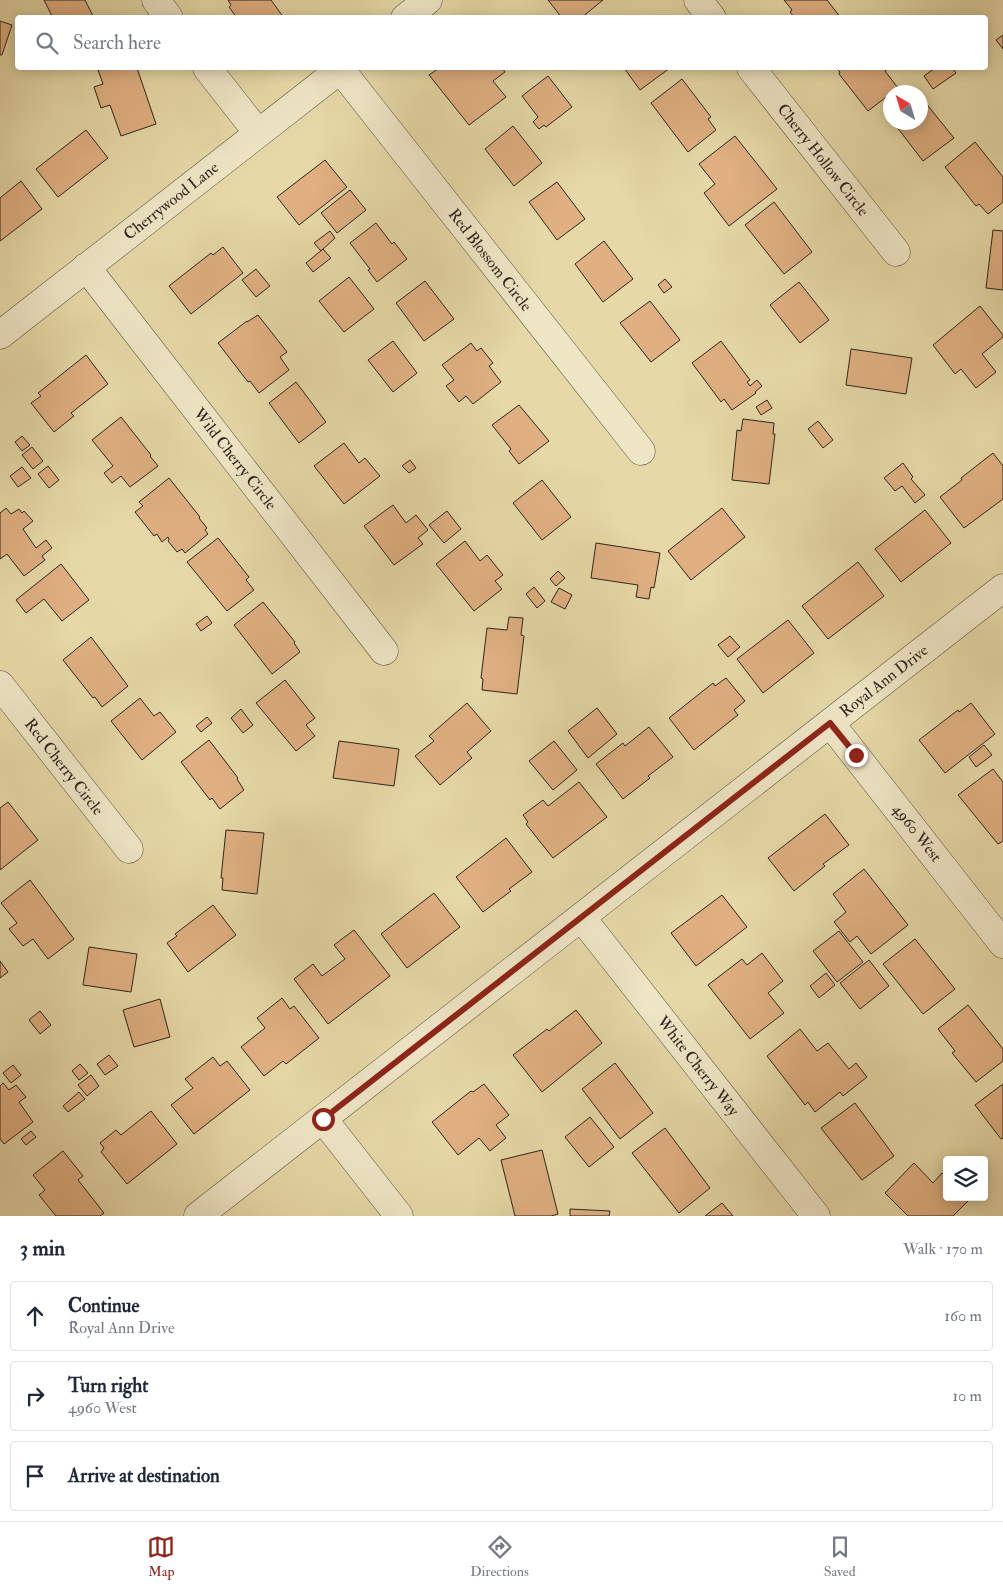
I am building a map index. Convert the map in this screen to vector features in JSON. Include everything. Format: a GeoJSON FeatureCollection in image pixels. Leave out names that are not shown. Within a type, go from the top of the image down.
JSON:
{"type":"FeatureCollection","features":[{"type":"Feature","properties":{"kind":"street"},"geometry":{"type":"LineString","coordinates":[[156,0],[167,15]]}},
{"type":"Feature","properties":{"kind":"street"},"geometry":{"type":"LineString","coordinates":[[410,15],[428,0]]}},
{"type":"Feature","properties":{"kind":"street"},"geometry":{"type":"LineString","coordinates":[[698,0],[710,15]]}},
{"type":"Feature","properties":{"kind":"street"},"geometry":{"type":"LineString","coordinates":[[210,70],[258,133]]}},
{"type":"Feature","properties":{"kind":"street","name":"Cherrywood Lane"},"geometry":{"type":"LineString","coordinates":[[0,335],[338,70]]}},
{"type":"Feature","properties":{"kind":"street","name":"Red Blossom Circle"},"geometry":{"type":"LineString","coordinates":[[343,70],[641,452]]}},
{"type":"Feature","properties":{"kind":"street","name":"Cherry Hollow Circle"},"geometry":{"type":"LineString","coordinates":[[753,70],[896,252]]}},
{"type":"Feature","properties":{"kind":"street","name":"Wild Cherry Circle"},"geometry":{"type":"LineString","coordinates":[[86,267],[384,651]]}},
{"type":"Feature","properties":{"kind":"street","name":"Royal Ann Drive"},"geometry":{"type":"LineString","coordinates":[[198,1216],[1003,588]]}},
{"type":"Feature","properties":{"kind":"street","name":"Red Cherry Circle"},"geometry":{"type":"LineString","coordinates":[[0,685],[129,849]]}},
{"type":"Feature","properties":{"kind":"street","name":"4960 West"},"geometry":{"type":"LineString","coordinates":[[830,723],[1003,944]]}},
{"type":"Feature","properties":{"kind":"street","name":"White Cherry Way"},"geometry":{"type":"LineString","coordinates":[[581,917],[816,1216]]}},
{"type":"Feature","properties":{"kind":"street"},"geometry":{"type":"LineString","coordinates":[[323,1119],[399,1216]]}},
{"type":"Feature","properties":{"kind":"building"},"geometry":{"type":"Polygon","coordinates":[[[44,0],[85,0],[92,15],[52,15],[44,0]]]}},
{"type":"Feature","properties":{"kind":"building"},"geometry":{"type":"Polygon","coordinates":[[[228,0],[271,0],[282,15],[235,15],[229,7],[231,5],[228,0]]]}},
{"type":"Feature","properties":{"kind":"building"},"geometry":{"type":"Polygon","coordinates":[[[548,0],[603,0],[585,15],[560,15],[548,0]]]}},
{"type":"Feature","properties":{"kind":"building"},"geometry":{"type":"Polygon","coordinates":[[[784,0],[827,0],[839,15],[792,15],[790,12],[792,10],[784,0]]]}},
{"type":"Feature","properties":{"kind":"building"},"geometry":{"type":"Polygon","coordinates":[[[0,21],[12,25],[2,55],[0,55],[0,21]]]}},
{"type":"Feature","properties":{"kind":"building"},"geometry":{"type":"Polygon","coordinates":[[[1003,35],[1003,49],[996,40],[1003,35]]]}},
{"type":"Feature","properties":{"kind":"building"},"geometry":{"type":"Polygon","coordinates":[[[98,70],[138,70],[156,124],[121,136],[110,105],[101,108],[94,87],[103,84],[98,70]]]}},
{"type":"Feature","properties":{"kind":"building"},"geometry":{"type":"Polygon","coordinates":[[[436,70],[504,70],[505,72],[493,81],[506,97],[469,125],[429,75],[436,70]]]}},
{"type":"Feature","properties":{"kind":"building"},"geometry":{"type":"Polygon","coordinates":[[[625,70],[667,70],[640,90],[625,70]]]}},
{"type":"Feature","properties":{"kind":"building"},"geometry":{"type":"Polygon","coordinates":[[[838,70],[887,70],[885,71],[896,85],[883,85],[883,100],[868,111],[839,74],[838,70]]]}},
{"type":"Feature","properties":{"kind":"building"},"geometry":{"type":"Polygon","coordinates":[[[932,70],[954,70],[956,73],[933,89],[924,76],[932,70]]]}},
{"type":"Feature","properties":{"kind":"building"},"geometry":{"type":"Polygon","coordinates":[[[548,76],[572,107],[546,127],[544,125],[539,129],[533,122],[538,117],[522,96],[548,76]]]}},
{"type":"Feature","properties":{"kind":"building"},"geometry":{"type":"Polygon","coordinates":[[[682,79],[711,117],[708,119],[716,130],[688,152],[651,103],[682,79]]]}},
{"type":"Feature","properties":{"kind":"building"},"geometry":{"type":"Polygon","coordinates":[[[928,106],[954,138],[923,161],[899,130],[928,130],[928,106]]]}},
{"type":"Feature","properties":{"kind":"building"},"geometry":{"type":"Polygon","coordinates":[[[513,126],[542,163],[514,186],[485,149],[513,126]]]}},
{"type":"Feature","properties":{"kind":"building"},"geometry":{"type":"Polygon","coordinates":[[[86,130],[108,158],[58,197],[36,169],[86,130]]]}},
{"type":"Feature","properties":{"kind":"building"},"geometry":{"type":"Polygon","coordinates":[[[735,136],[777,189],[729,226],[704,193],[715,184],[699,164],[735,136]]]}},
{"type":"Feature","properties":{"kind":"building"},"geometry":{"type":"Polygon","coordinates":[[[975,142],[1003,177],[1003,202],[988,214],[979,204],[976,206],[945,167],[975,142]]]}},
{"type":"Feature","properties":{"kind":"building"},"geometry":{"type":"Polygon","coordinates":[[[325,160],[347,187],[299,225],[277,197],[325,160]]]}},
{"type":"Feature","properties":{"kind":"building"},"geometry":{"type":"Polygon","coordinates":[[[21,181],[42,209],[0,241],[0,198],[21,181]]]}},
{"type":"Feature","properties":{"kind":"building"},"geometry":{"type":"Polygon","coordinates":[[[557,182],[585,219],[557,240],[529,202],[557,182]]]}},
{"type":"Feature","properties":{"kind":"building"},"geometry":{"type":"Polygon","coordinates":[[[350,190],[366,210],[337,233],[321,213],[350,190]]]}},
{"type":"Feature","properties":{"kind":"building"},"geometry":{"type":"Polygon","coordinates":[[[774,202],[812,252],[784,274],[745,225],[774,202]]]}},
{"type":"Feature","properties":{"kind":"building"},"geometry":{"type":"Polygon","coordinates":[[[376,223],[392,244],[394,242],[407,259],[377,282],[368,270],[370,269],[350,243],[376,223]]]}},
{"type":"Feature","properties":{"kind":"building"},"geometry":{"type":"Polygon","coordinates":[[[993,230],[1003,231],[1003,290],[986,288],[993,230]]]}},
{"type":"Feature","properties":{"kind":"building"},"geometry":{"type":"Polygon","coordinates":[[[330,231],[335,238],[321,251],[314,243],[330,231]]]}},
{"type":"Feature","properties":{"kind":"building"},"geometry":{"type":"Polygon","coordinates":[[[604,241],[633,279],[603,302],[575,264],[604,241]]]}},
{"type":"Feature","properties":{"kind":"building"},"geometry":{"type":"Polygon","coordinates":[[[223,247],[243,273],[191,314],[169,286],[211,253],[213,255],[223,247]]]}},
{"type":"Feature","properties":{"kind":"building"},"geometry":{"type":"Polygon","coordinates":[[[323,249],[331,258],[313,272],[306,263],[323,249]]]}},
{"type":"Feature","properties":{"kind":"building"},"geometry":{"type":"Polygon","coordinates":[[[256,269],[270,286],[256,297],[242,280],[256,269]]]}},
{"type":"Feature","properties":{"kind":"building"},"geometry":{"type":"Polygon","coordinates":[[[349,277],[374,309],[344,332],[319,301],[349,277]]]}},
{"type":"Feature","properties":{"kind":"building"},"geometry":{"type":"Polygon","coordinates":[[[665,279],[672,287],[664,293],[658,285],[665,279]]]}},
{"type":"Feature","properties":{"kind":"building"},"geometry":{"type":"Polygon","coordinates":[[[425,281],[454,319],[424,341],[396,303],[425,281]]]}},
{"type":"Feature","properties":{"kind":"building"},"geometry":{"type":"Polygon","coordinates":[[[799,282],[829,320],[800,343],[770,305],[799,282]]]}},
{"type":"Feature","properties":{"kind":"building"},"geometry":{"type":"Polygon","coordinates":[[[650,301],[680,340],[651,362],[620,323],[650,301]]]}},
{"type":"Feature","properties":{"kind":"building"},"geometry":{"type":"Polygon","coordinates":[[[980,306],[1003,337],[982,354],[996,372],[976,388],[961,369],[955,374],[933,345],[980,306]]]}},
{"type":"Feature","properties":{"kind":"building"},"geometry":{"type":"Polygon","coordinates":[[[258,315],[287,352],[280,357],[289,370],[259,393],[250,381],[248,382],[218,343],[258,315]]]}},
{"type":"Feature","properties":{"kind":"building"},"geometry":{"type":"Polygon","coordinates":[[[393,341],[417,373],[393,392],[368,360],[393,341]]]}},
{"type":"Feature","properties":{"kind":"building"},"geometry":{"type":"Polygon","coordinates":[[[721,341],[750,380],[747,382],[750,386],[757,380],[762,386],[756,393],[732,410],[724,399],[721,402],[692,363],[721,341]]]}},
{"type":"Feature","properties":{"kind":"building"},"geometry":{"type":"Polygon","coordinates":[[[471,343],[477,351],[481,348],[493,363],[489,366],[501,382],[473,404],[466,396],[459,402],[446,386],[454,380],[442,365],[471,343]]]}},
{"type":"Feature","properties":{"kind":"building"},"geometry":{"type":"Polygon","coordinates":[[[851,349],[912,358],[906,394],[846,385],[851,349]]]}},
{"type":"Feature","properties":{"kind":"building"},"geometry":{"type":"Polygon","coordinates":[[[86,355],[108,384],[71,413],[74,416],[54,432],[31,403],[41,396],[38,393],[86,355]]]}},
{"type":"Feature","properties":{"kind":"building"},"geometry":{"type":"Polygon","coordinates":[[[296,382],[326,422],[299,443],[269,403],[296,382]]]}},
{"type":"Feature","properties":{"kind":"building"},"geometry":{"type":"Polygon","coordinates":[[[767,400],[772,408],[761,415],[756,407],[767,400]]]}},
{"type":"Feature","properties":{"kind":"building"},"geometry":{"type":"Polygon","coordinates":[[[519,405],[549,441],[519,464],[509,451],[511,449],[492,425],[519,405]]]}},
{"type":"Feature","properties":{"kind":"building"},"geometry":{"type":"Polygon","coordinates":[[[121,417],[158,466],[130,487],[121,476],[112,483],[104,473],[113,466],[92,440],[121,417]]]}},
{"type":"Feature","properties":{"kind":"building"},"geometry":{"type":"Polygon","coordinates":[[[743,419],[774,423],[773,434],[775,434],[769,484],[732,480],[737,430],[741,431],[743,419]]]}},
{"type":"Feature","properties":{"kind":"building"},"geometry":{"type":"Polygon","coordinates":[[[818,421],[833,440],[823,448],[808,429],[818,421]]]}},
{"type":"Feature","properties":{"kind":"building"},"geometry":{"type":"Polygon","coordinates":[[[22,436],[30,445],[22,451],[15,442],[22,436]]]}},
{"type":"Feature","properties":{"kind":"building"},"geometry":{"type":"Polygon","coordinates":[[[344,443],[359,463],[365,458],[380,476],[344,504],[314,466],[344,443]]]}},
{"type":"Feature","properties":{"kind":"building"},"geometry":{"type":"Polygon","coordinates":[[[32,447],[43,461],[33,469],[22,455],[32,447]]]}},
{"type":"Feature","properties":{"kind":"building"},"geometry":{"type":"Polygon","coordinates":[[[993,453],[1003,466],[1003,499],[964,528],[940,497],[993,453]]]}},
{"type":"Feature","properties":{"kind":"building"},"geometry":{"type":"Polygon","coordinates":[[[410,460],[416,468],[409,473],[402,466],[410,460]]]}},
{"type":"Feature","properties":{"kind":"building"},"geometry":{"type":"Polygon","coordinates":[[[903,463],[913,477],[911,479],[925,495],[915,503],[902,486],[895,491],[884,478],[903,463]]]}},
{"type":"Feature","properties":{"kind":"building"},"geometry":{"type":"Polygon","coordinates":[[[48,466],[59,480],[49,488],[38,474],[48,466]]]}},
{"type":"Feature","properties":{"kind":"building"},"geometry":{"type":"Polygon","coordinates":[[[22,467],[31,478],[18,487],[10,476],[22,467]]]}},
{"type":"Feature","properties":{"kind":"building"},"geometry":{"type":"Polygon","coordinates":[[[169,478],[207,528],[205,530],[208,534],[185,553],[182,549],[177,552],[168,541],[168,537],[162,542],[157,534],[154,536],[135,512],[143,506],[139,502],[169,478]]]}},
{"type":"Feature","properties":{"kind":"building"},"geometry":{"type":"Polygon","coordinates":[[[542,480],[571,517],[542,540],[513,503],[542,480]]]}},
{"type":"Feature","properties":{"kind":"building"},"geometry":{"type":"Polygon","coordinates":[[[393,505],[406,523],[416,515],[428,530],[418,538],[423,544],[394,565],[364,526],[393,505]]]}},
{"type":"Feature","properties":{"kind":"building"},"geometry":{"type":"Polygon","coordinates":[[[6,508],[11,514],[19,509],[22,513],[24,511],[33,521],[23,529],[36,548],[46,540],[52,548],[42,556],[45,560],[24,576],[7,554],[0,559],[0,513],[6,508]]]}},
{"type":"Feature","properties":{"kind":"building"},"geometry":{"type":"Polygon","coordinates":[[[722,508],[745,537],[691,580],[668,551],[722,508]]]}},
{"type":"Feature","properties":{"kind":"building"},"geometry":{"type":"Polygon","coordinates":[[[925,510],[951,543],[901,582],[875,549],[925,510]]]}},
{"type":"Feature","properties":{"kind":"building"},"geometry":{"type":"Polygon","coordinates":[[[447,511],[461,529],[444,543],[429,525],[447,511]]]}},
{"type":"Feature","properties":{"kind":"building"},"geometry":{"type":"Polygon","coordinates":[[[218,538],[249,577],[246,580],[254,590],[227,611],[187,562],[218,538]]]}},
{"type":"Feature","properties":{"kind":"building"},"geometry":{"type":"Polygon","coordinates":[[[465,541],[480,561],[487,555],[503,575],[495,581],[502,589],[474,611],[436,564],[465,541]]]}},
{"type":"Feature","properties":{"kind":"building"},"geometry":{"type":"Polygon","coordinates":[[[596,543],[660,553],[654,588],[651,587],[649,599],[636,597],[638,585],[591,578],[596,543]]]}},
{"type":"Feature","properties":{"kind":"building"},"geometry":{"type":"Polygon","coordinates":[[[858,562],[884,596],[828,639],[802,606],[858,562]]]}},
{"type":"Feature","properties":{"kind":"building"},"geometry":{"type":"Polygon","coordinates":[[[61,564],[89,600],[62,621],[44,599],[26,613],[16,600],[61,564]]]}},
{"type":"Feature","properties":{"kind":"building"},"geometry":{"type":"Polygon","coordinates":[[[558,571],[565,578],[556,586],[550,579],[558,571]]]}},
{"type":"Feature","properties":{"kind":"building"},"geometry":{"type":"Polygon","coordinates":[[[534,587],[545,601],[537,608],[526,594],[534,587]]]}},
{"type":"Feature","properties":{"kind":"building"},"geometry":{"type":"Polygon","coordinates":[[[559,588],[572,595],[565,609],[551,602],[559,588]]]}},
{"type":"Feature","properties":{"kind":"building"},"geometry":{"type":"Polygon","coordinates":[[[263,602],[295,642],[300,652],[272,674],[234,625],[263,602]]]}},
{"type":"Feature","properties":{"kind":"building"},"geometry":{"type":"Polygon","coordinates":[[[207,616],[212,623],[201,631],[196,624],[207,616]]]}},
{"type":"Feature","properties":{"kind":"building"},"geometry":{"type":"Polygon","coordinates":[[[509,617],[523,618],[521,635],[524,636],[517,694],[482,690],[483,679],[481,678],[487,628],[507,630],[509,617]]]}},
{"type":"Feature","properties":{"kind":"building"},"geometry":{"type":"Polygon","coordinates":[[[788,620],[814,653],[763,693],[737,659],[788,620]]]}},
{"type":"Feature","properties":{"kind":"building"},"geometry":{"type":"Polygon","coordinates":[[[730,636],[740,647],[728,657],[718,645],[730,636]]]}},
{"type":"Feature","properties":{"kind":"building"},"geometry":{"type":"Polygon","coordinates":[[[91,637],[128,686],[102,707],[63,660],[91,637]]]}},
{"type":"Feature","properties":{"kind":"building"},"geometry":{"type":"Polygon","coordinates":[[[726,678],[745,701],[734,710],[738,715],[694,750],[669,718],[713,683],[715,686],[726,678]]]}},
{"type":"Feature","properties":{"kind":"building"},"geometry":{"type":"Polygon","coordinates":[[[285,680],[315,718],[306,725],[315,736],[296,751],[256,703],[285,680]]]}},
{"type":"Feature","properties":{"kind":"building"},"geometry":{"type":"Polygon","coordinates":[[[140,698],[154,716],[160,712],[176,732],[142,760],[111,721],[140,698]]]}},
{"type":"Feature","properties":{"kind":"building"},"geometry":{"type":"Polygon","coordinates":[[[467,703],[491,731],[467,752],[472,758],[440,785],[415,756],[434,741],[429,736],[467,703]]]}},
{"type":"Feature","properties":{"kind":"building"},"geometry":{"type":"Polygon","coordinates":[[[971,703],[995,734],[945,773],[919,740],[958,710],[959,712],[971,703]]]}},
{"type":"Feature","properties":{"kind":"building"},"geometry":{"type":"Polygon","coordinates":[[[597,708],[617,734],[588,758],[568,731],[597,708]]]}},
{"type":"Feature","properties":{"kind":"building"},"geometry":{"type":"Polygon","coordinates":[[[241,709],[253,725],[243,733],[231,718],[241,709]]]}},
{"type":"Feature","properties":{"kind":"building"},"geometry":{"type":"Polygon","coordinates":[[[207,717],[212,723],[201,732],[196,726],[207,717]]]}},
{"type":"Feature","properties":{"kind":"building"},"geometry":{"type":"Polygon","coordinates":[[[649,727],[673,757],[648,776],[650,778],[623,799],[596,764],[623,743],[625,746],[649,727]]]}},
{"type":"Feature","properties":{"kind":"building"},"geometry":{"type":"Polygon","coordinates":[[[209,740],[238,778],[244,790],[220,809],[212,798],[210,800],[181,762],[209,740]]]}},
{"type":"Feature","properties":{"kind":"building"},"geometry":{"type":"Polygon","coordinates":[[[339,741],[399,749],[394,786],[333,778],[339,741]]]}},
{"type":"Feature","properties":{"kind":"building"},"geometry":{"type":"Polygon","coordinates":[[[554,741],[577,770],[553,790],[529,761],[554,741]]]}},
{"type":"Feature","properties":{"kind":"building"},"geometry":{"type":"Polygon","coordinates":[[[984,745],[992,755],[976,767],[969,757],[984,745]]]}},
{"type":"Feature","properties":{"kind":"building"},"geometry":{"type":"Polygon","coordinates":[[[993,769],[1003,782],[1003,841],[998,844],[958,795],[993,769]]]}},
{"type":"Feature","properties":{"kind":"building"},"geometry":{"type":"Polygon","coordinates":[[[579,782],[607,817],[553,858],[526,824],[528,822],[523,815],[543,800],[548,806],[579,782]]]}},
{"type":"Feature","properties":{"kind":"building"},"geometry":{"type":"Polygon","coordinates":[[[8,802],[38,840],[0,870],[0,808],[8,802]]]}},
{"type":"Feature","properties":{"kind":"building"},"geometry":{"type":"Polygon","coordinates":[[[825,814],[849,845],[823,864],[825,866],[794,891],[768,858],[825,814]]]}},
{"type":"Feature","properties":{"kind":"building"},"geometry":{"type":"Polygon","coordinates":[[[226,830],[264,833],[257,894],[222,890],[223,878],[221,878],[226,830]]]}},
{"type":"Feature","properties":{"kind":"building"},"geometry":{"type":"Polygon","coordinates":[[[506,838],[532,872],[483,912],[456,877],[506,838]]]}},
{"type":"Feature","properties":{"kind":"building"},"geometry":{"type":"Polygon","coordinates":[[[864,869],[908,925],[871,954],[857,936],[850,942],[834,922],[846,912],[833,894],[864,869]]]}},
{"type":"Feature","properties":{"kind":"building"},"geometry":{"type":"Polygon","coordinates":[[[30,880],[74,939],[48,959],[33,939],[23,946],[9,929],[17,923],[1,903],[30,880]]]}},
{"type":"Feature","properties":{"kind":"building"},"geometry":{"type":"Polygon","coordinates":[[[434,893],[460,927],[407,968],[381,934],[434,893]]]}},
{"type":"Feature","properties":{"kind":"building"},"geometry":{"type":"Polygon","coordinates":[[[722,895],[747,927],[696,966],[671,933],[722,895]]]}},
{"type":"Feature","properties":{"kind":"building"},"geometry":{"type":"Polygon","coordinates":[[[213,905],[236,935],[188,972],[167,943],[177,936],[175,934],[213,905]]]}},
{"type":"Feature","properties":{"kind":"building"},"geometry":{"type":"Polygon","coordinates":[[[354,930],[390,976],[328,1024],[294,979],[313,964],[322,976],[345,959],[334,945],[354,930]]]}},
{"type":"Feature","properties":{"kind":"building"},"geometry":{"type":"Polygon","coordinates":[[[839,931],[863,962],[837,982],[813,951],[839,931]]]}},
{"type":"Feature","properties":{"kind":"building"},"geometry":{"type":"Polygon","coordinates":[[[915,939],[955,989],[923,1014],[883,964],[915,939]]]}},
{"type":"Feature","properties":{"kind":"building"},"geometry":{"type":"Polygon","coordinates":[[[89,947],[137,954],[131,992],[83,985],[89,947]]]}},
{"type":"Feature","properties":{"kind":"building"},"geometry":{"type":"Polygon","coordinates":[[[762,953],[783,981],[768,993],[784,1013],[750,1039],[708,985],[742,959],[747,965],[762,953]]]}},
{"type":"Feature","properties":{"kind":"building"},"geometry":{"type":"Polygon","coordinates":[[[869,960],[889,986],[860,1009],[840,983],[869,960]]]}},
{"type":"Feature","properties":{"kind":"building"},"geometry":{"type":"Polygon","coordinates":[[[0,961],[8,972],[0,978],[0,961]]]}},
{"type":"Feature","properties":{"kind":"building"},"geometry":{"type":"Polygon","coordinates":[[[826,973],[835,985],[819,998],[810,986],[826,973]]]}},
{"type":"Feature","properties":{"kind":"building"},"geometry":{"type":"Polygon","coordinates":[[[282,998],[290,1009],[294,1006],[319,1038],[286,1064],[283,1061],[264,1076],[241,1047],[265,1028],[257,1018],[282,998]]]}},
{"type":"Feature","properties":{"kind":"building"},"geometry":{"type":"Polygon","coordinates":[[[160,999],[170,1037],[134,1047],[123,1010],[160,999]]]}},
{"type":"Feature","properties":{"kind":"building"},"geometry":{"type":"Polygon","coordinates":[[[968,1005],[1003,1049],[1003,1061],[976,1082],[952,1053],[955,1051],[938,1029],[968,1005]]]}},
{"type":"Feature","properties":{"kind":"building"},"geometry":{"type":"Polygon","coordinates":[[[576,1010],[602,1043],[542,1092],[513,1055],[576,1010]]]}},
{"type":"Feature","properties":{"kind":"building"},"geometry":{"type":"Polygon","coordinates":[[[40,1011],[51,1025],[40,1034],[29,1020],[40,1011]]]}},
{"type":"Feature","properties":{"kind":"building"},"geometry":{"type":"Polygon","coordinates":[[[800,1029],[817,1051],[828,1043],[849,1069],[856,1063],[867,1077],[843,1096],[840,1092],[815,1112],[808,1102],[805,1105],[767,1056],[800,1029]]]}},
{"type":"Feature","properties":{"kind":"building"},"geometry":{"type":"Polygon","coordinates":[[[109,1055],[118,1066],[105,1075],[97,1064],[109,1055]]]}},
{"type":"Feature","properties":{"kind":"building"},"geometry":{"type":"Polygon","coordinates":[[[213,1057],[220,1066],[227,1061],[250,1090],[194,1134],[171,1105],[193,1088],[185,1079],[213,1057]]]}},
{"type":"Feature","properties":{"kind":"building"},"geometry":{"type":"Polygon","coordinates":[[[615,1063],[653,1113],[620,1139],[582,1089],[615,1063]]]}},
{"type":"Feature","properties":{"kind":"building"},"geometry":{"type":"Polygon","coordinates":[[[80,1064],[88,1073],[79,1080],[72,1071],[80,1064]]]}},
{"type":"Feature","properties":{"kind":"building"},"geometry":{"type":"Polygon","coordinates":[[[13,1065],[21,1075],[11,1083],[3,1073],[13,1065]]]}},
{"type":"Feature","properties":{"kind":"building"},"geometry":{"type":"Polygon","coordinates":[[[91,1075],[99,1086],[87,1096],[78,1085],[91,1075]]]}},
{"type":"Feature","properties":{"kind":"building"},"geometry":{"type":"Polygon","coordinates":[[[3,1083],[9,1090],[16,1085],[26,1097],[19,1102],[33,1122],[4,1144],[0,1139],[0,1086],[3,1083]]]}},
{"type":"Feature","properties":{"kind":"building"},"geometry":{"type":"Polygon","coordinates":[[[484,1084],[509,1115],[496,1125],[506,1138],[490,1151],[479,1138],[458,1155],[432,1122],[471,1091],[473,1092],[484,1084]]]}},
{"type":"Feature","properties":{"kind":"building"},"geometry":{"type":"Polygon","coordinates":[[[1003,1084],[1003,1138],[1001,1139],[975,1105],[1003,1084]]]}},
{"type":"Feature","properties":{"kind":"building"},"geometry":{"type":"Polygon","coordinates":[[[79,1092],[85,1099],[68,1112],[63,1106],[79,1092]]]}},
{"type":"Feature","properties":{"kind":"building"},"geometry":{"type":"Polygon","coordinates":[[[855,1103],[894,1156],[862,1180],[821,1128],[855,1103]]]}},
{"type":"Feature","properties":{"kind":"building"},"geometry":{"type":"Polygon","coordinates":[[[151,1111],[177,1144],[127,1184],[101,1152],[104,1148],[100,1143],[116,1130],[121,1135],[151,1111]]]}},
{"type":"Feature","properties":{"kind":"building"},"geometry":{"type":"Polygon","coordinates":[[[590,1117],[614,1147],[589,1167],[565,1137],[590,1117]]]}},
{"type":"Feature","properties":{"kind":"building"},"geometry":{"type":"Polygon","coordinates":[[[665,1128],[710,1188],[679,1213],[632,1153],[665,1128]]]}},
{"type":"Feature","properties":{"kind":"building"},"geometry":{"type":"Polygon","coordinates":[[[31,1131],[36,1137],[26,1145],[21,1139],[31,1131]]]}},
{"type":"Feature","properties":{"kind":"building"},"geometry":{"type":"Polygon","coordinates":[[[542,1150],[558,1214],[551,1216],[515,1216],[501,1160],[542,1150]]]}},
{"type":"Feature","properties":{"kind":"building"},"geometry":{"type":"Polygon","coordinates":[[[63,1151],[83,1176],[78,1180],[104,1213],[100,1216],[56,1216],[39,1195],[45,1190],[33,1175],[63,1151]]]}},
{"type":"Feature","properties":{"kind":"building"},"geometry":{"type":"Polygon","coordinates":[[[914,1163],[933,1183],[943,1174],[943,1201],[968,1201],[953,1216],[908,1216],[885,1193],[914,1163]]]}},
{"type":"Feature","properties":{"kind":"building"},"geometry":{"type":"Polygon","coordinates":[[[722,1203],[733,1216],[705,1216],[722,1203]]]}},
{"type":"Feature","properties":{"kind":"building"},"geometry":{"type":"Polygon","coordinates":[[[570,1209],[610,1211],[609,1216],[570,1216],[570,1209]]]}},
{"type":"Feature","properties":{"kind":"route"},"geometry":{"type":"LineString","coordinates":[[323,1119],[830,723],[856,755]]}}]}
